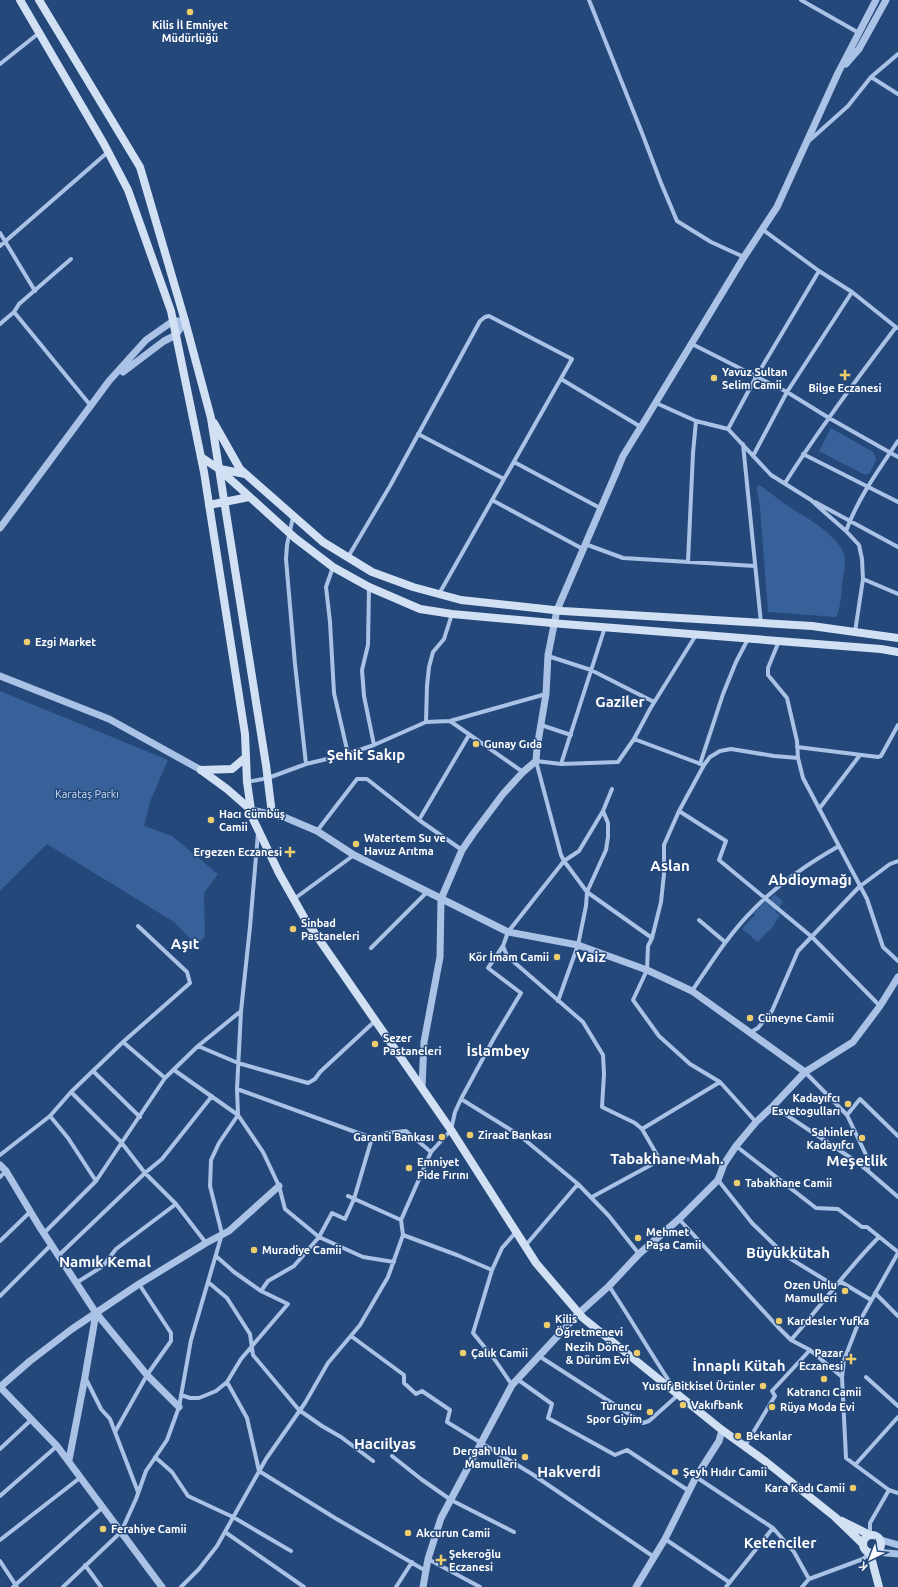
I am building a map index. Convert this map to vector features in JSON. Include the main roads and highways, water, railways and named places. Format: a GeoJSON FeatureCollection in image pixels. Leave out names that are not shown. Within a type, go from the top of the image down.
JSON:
{"type":"FeatureCollection","features":[{"type":"Feature","properties":{"kind":"main road"},"geometry":{"type":"LineString","coordinates":[[20,0],[108,152],[128,190],[171,311],[210,505],[245,734],[252,817],[258,832],[294,899],[305,919],[422,1086],[536,1262],[583,1318],[722,1430],[745,1446],[836,1517],[863,1544],[865,1550],[873,1553]]}},
{"type":"Feature","properties":{"kind":"main road"},"geometry":{"type":"LineString","coordinates":[[39,0],[140,167],[185,321],[211,418],[268,778],[272,814]]}},
{"type":"Feature","properties":{"kind":"main road"},"geometry":{"type":"LineString","coordinates":[[211,418],[240,469],[323,542],[372,572],[413,587],[461,600],[557,610],[812,626],[898,638]]}},
{"type":"Feature","properties":{"kind":"main road"},"geometry":{"type":"LineString","coordinates":[[201,457],[219,469],[290,534],[333,567],[369,587],[420,609],[452,614],[605,628],[881,649],[898,652]]}},
{"type":"Feature","properties":{"kind":"main road"},"geometry":{"type":"LineString","coordinates":[[219,469],[245,474]]}},
{"type":"Feature","properties":{"kind":"main road"},"geometry":{"type":"LineString","coordinates":[[210,505],[249,498]]}},
{"type":"Feature","properties":{"kind":"main road"},"geometry":{"type":"LineString","coordinates":[[246,757],[232,769],[201,770],[227,789],[251,810]]}},
{"type":"Feature","properties":{"kind":"main road"},"geometry":{"type":"LineString","coordinates":[[836,1517],[870,1535],[877,1536],[881,1540],[880,1548],[873,1553]]}},
{"type":"Feature","properties":{"kind":"main road"},"geometry":{"type":"LineString","coordinates":[[863,1544],[865,1538],[870,1535]]}},
{"type":"Feature","properties":{"kind":"main road"},"geometry":{"type":"LineString","coordinates":[[873,1553],[880,1587]]}},
{"type":"Feature","properties":{"kind":"place","name":"Kilis İl Emniyet Müdürlüğü"},"geometry":{"type":"Point","coordinates":[190,12]}},
{"type":"Feature","properties":{"kind":"place","name":"Bilge Eczanesi"},"geometry":{"type":"Point","coordinates":[845,375]}},
{"type":"Feature","properties":{"kind":"place","name":"Yavuz Sultan Selim Camii"},"geometry":{"type":"Point","coordinates":[714,378]}},
{"type":"Feature","properties":{"kind":"place","name":"Ezgi Market"},"geometry":{"type":"Point","coordinates":[27,642]}},
{"type":"Feature","properties":{"kind":"place","name":"Gunay Gıda"},"geometry":{"type":"Point","coordinates":[476,744]}},
{"type":"Feature","properties":{"kind":"place","name":"Hacı Cümbüş Camii"},"geometry":{"type":"Point","coordinates":[211,820]}},
{"type":"Feature","properties":{"kind":"place","name":"Watertem Su ve Havuz Arıtma"},"geometry":{"type":"Point","coordinates":[356,844]}},
{"type":"Feature","properties":{"kind":"place","name":"Ergezen Eczanesi"},"geometry":{"type":"Point","coordinates":[290,852]}},
{"type":"Feature","properties":{"kind":"place","name":"Sinbad Pastaneleri"},"geometry":{"type":"Point","coordinates":[293,929]}},
{"type":"Feature","properties":{"kind":"place","name":"Kör İmam Camii"},"geometry":{"type":"Point","coordinates":[557,957]}},
{"type":"Feature","properties":{"kind":"place","name":"Cüneyne Camii"},"geometry":{"type":"Point","coordinates":[750,1018]}},
{"type":"Feature","properties":{"kind":"place","name":"Sezer Pastaneleri"},"geometry":{"type":"Point","coordinates":[375,1044]}},
{"type":"Feature","properties":{"kind":"place","name":"Kadayıfcı Esvetogulları"},"geometry":{"type":"Point","coordinates":[848,1104]}},
{"type":"Feature","properties":{"kind":"place","name":"Ziraat Bankası"},"geometry":{"type":"Point","coordinates":[470,1135]}},
{"type":"Feature","properties":{"kind":"place","name":"Garanti Bankası"},"geometry":{"type":"Point","coordinates":[442,1137]}},
{"type":"Feature","properties":{"kind":"place","name":"Sahinler Kadayıfcı"},"geometry":{"type":"Point","coordinates":[862,1138]}},
{"type":"Feature","properties":{"kind":"place","name":"Emniyet Pide Fırını"},"geometry":{"type":"Point","coordinates":[409,1168]}},
{"type":"Feature","properties":{"kind":"place","name":"Tabakhane Camii"},"geometry":{"type":"Point","coordinates":[737,1183]}},
{"type":"Feature","properties":{"kind":"place","name":"Mehmet Paşa Camii"},"geometry":{"type":"Point","coordinates":[638,1238]}},
{"type":"Feature","properties":{"kind":"place","name":"Muradiye Camii"},"geometry":{"type":"Point","coordinates":[254,1250]}},
{"type":"Feature","properties":{"kind":"place","name":"Ozen Unlu Mamulleri"},"geometry":{"type":"Point","coordinates":[845,1291]}},
{"type":"Feature","properties":{"kind":"place","name":"Kardesler Yufka"},"geometry":{"type":"Point","coordinates":[779,1321]}},
{"type":"Feature","properties":{"kind":"place","name":"Kilis Öğretmenevi"},"geometry":{"type":"Point","coordinates":[547,1325]}},
{"type":"Feature","properties":{"kind":"place","name":"Çalık Camii"},"geometry":{"type":"Point","coordinates":[463,1353]}},
{"type":"Feature","properties":{"kind":"place","name":"Nezih Döner & Dürüm Evi"},"geometry":{"type":"Point","coordinates":[637,1353]}},
{"type":"Feature","properties":{"kind":"place","name":"Pazar Eczanesi"},"geometry":{"type":"Point","coordinates":[851,1359]}},
{"type":"Feature","properties":{"kind":"place","name":"Katrancı Camii"},"geometry":{"type":"Point","coordinates":[824,1379]}},
{"type":"Feature","properties":{"kind":"place","name":"Yusuf Bitkisel Ürünler"},"geometry":{"type":"Point","coordinates":[763,1386]}},
{"type":"Feature","properties":{"kind":"place","name":"Vakıfbank"},"geometry":{"type":"Point","coordinates":[683,1405]}},
{"type":"Feature","properties":{"kind":"place","name":"Rüya Moda Evi"},"geometry":{"type":"Point","coordinates":[772,1407]}},
{"type":"Feature","properties":{"kind":"place","name":"Turuncu Spor Giyim"},"geometry":{"type":"Point","coordinates":[650,1412]}},
{"type":"Feature","properties":{"kind":"place","name":"Bekanlar"},"geometry":{"type":"Point","coordinates":[738,1436]}},
{"type":"Feature","properties":{"kind":"place","name":"Dergah Unlu Mamulleri"},"geometry":{"type":"Point","coordinates":[525,1457]}},
{"type":"Feature","properties":{"kind":"place","name":"Şeyh Hıdır Camii"},"geometry":{"type":"Point","coordinates":[675,1472]}},
{"type":"Feature","properties":{"kind":"place","name":"Kara Kadı Camii"},"geometry":{"type":"Point","coordinates":[853,1488]}},
{"type":"Feature","properties":{"kind":"place","name":"Ferahiye Camii"},"geometry":{"type":"Point","coordinates":[103,1529]}},
{"type":"Feature","properties":{"kind":"place","name":"Akcurun Camii"},"geometry":{"type":"Point","coordinates":[408,1533]}},
{"type":"Feature","properties":{"kind":"place","name":"Şekeroğlu Eczanesi"},"geometry":{"type":"Point","coordinates":[441,1560]}},
{"type":"Feature","properties":{"kind":"district","name":"Gaziler"},"geometry":{"type":"Point","coordinates":[620,702]}},
{"type":"Feature","properties":{"kind":"district","name":"Şehit Sakıp"},"geometry":{"type":"Point","coordinates":[366,755]}},
{"type":"Feature","properties":{"kind":"district","name":"Aslan"},"geometry":{"type":"Point","coordinates":[670,866]}},
{"type":"Feature","properties":{"kind":"district","name":"Abdioymağı"},"geometry":{"type":"Point","coordinates":[810,880]}},
{"type":"Feature","properties":{"kind":"district","name":"Aşıt"},"geometry":{"type":"Point","coordinates":[185,944]}},
{"type":"Feature","properties":{"kind":"district","name":"Vaiz"},"geometry":{"type":"Point","coordinates":[591,957]}},
{"type":"Feature","properties":{"kind":"district","name":"İslambey"},"geometry":{"type":"Point","coordinates":[498,1051]}},
{"type":"Feature","properties":{"kind":"district","name":"Tabakhane Mah."},"geometry":{"type":"Point","coordinates":[667,1159]}},
{"type":"Feature","properties":{"kind":"district","name":"Meşetlik"},"geometry":{"type":"Point","coordinates":[857,1161]}},
{"type":"Feature","properties":{"kind":"district","name":"Büyükkütah"},"geometry":{"type":"Point","coordinates":[788,1253]}},
{"type":"Feature","properties":{"kind":"district","name":"Namık Kemal"},"geometry":{"type":"Point","coordinates":[105,1262]}},
{"type":"Feature","properties":{"kind":"district","name":"İnnaplı Kütah"},"geometry":{"type":"Point","coordinates":[739,1366]}},
{"type":"Feature","properties":{"kind":"district","name":"Hacıilyas"},"geometry":{"type":"Point","coordinates":[385,1444]}},
{"type":"Feature","properties":{"kind":"district","name":"Hakverdi"},"geometry":{"type":"Point","coordinates":[569,1472]}},
{"type":"Feature","properties":{"kind":"district","name":"Ketenciler"},"geometry":{"type":"Point","coordinates":[780,1543]}},
{"type":"Feature","properties":{"kind":"park label","name":"Karataş Parkı"},"geometry":{"type":"Point","coordinates":[87,794]}}]}
